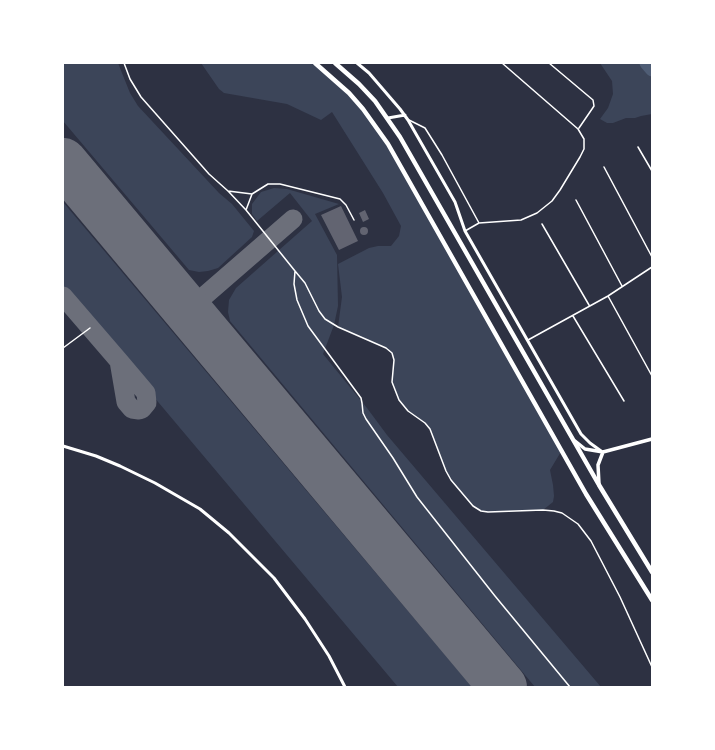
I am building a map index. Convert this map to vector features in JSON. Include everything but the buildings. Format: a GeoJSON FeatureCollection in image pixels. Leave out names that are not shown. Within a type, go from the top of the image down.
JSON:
{"type":"FeatureCollection","features":[{"type":"Feature","properties":{"kind":"main road"},"geometry":{"type":"LineString","coordinates":[[315,63],[349,93],[388,144],[586,494],[652,600]]}},
{"type":"Feature","properties":{"kind":"main road"},"geometry":{"type":"LineString","coordinates":[[335,63],[370,96],[388,118],[400,137],[599,485],[652,572]]}},
{"type":"Feature","properties":{"kind":"street"},"geometry":{"type":"LineString","coordinates":[[357,63],[369,73],[405,115],[455,202],[465,231],[581,434],[590,443],[603,452]]}},
{"type":"Feature","properties":{"kind":"street"},"geometry":{"type":"LineString","coordinates":[[388,118],[405,115]]}},
{"type":"Feature","properties":{"kind":"street"},"geometry":{"type":"LineString","coordinates":[[457,236],[465,231]]}},
{"type":"Feature","properties":{"kind":"street"},"geometry":{"type":"LineString","coordinates":[[575,441],[590,450],[603,452],[652,439]]}},
{"type":"Feature","properties":{"kind":"street"},"geometry":{"type":"LineString","coordinates":[[63,446],[96,456],[155,483],[200,509],[229,533],[274,578],[305,619],[329,656],[345,687]]}},
{"type":"Feature","properties":{"kind":"street"},"geometry":{"type":"LineString","coordinates":[[599,485],[598,464],[603,452]]}},
{"type":"Feature","properties":{"kind":"lane"},"geometry":{"type":"LineString","coordinates":[[124,63],[135,87],[148,106],[209,174],[246,210],[305,283],[319,311],[325,319],[338,328],[386,348],[392,353],[394,360],[392,382],[399,400],[408,411],[425,423],[430,429],[446,471],[473,506],[481,511],[488,512],[554,511],[562,513],[578,524],[590,541],[620,597],[652,667]]}},
{"type":"Feature","properties":{"kind":"lane"},"geometry":{"type":"LineString","coordinates":[[465,231],[479,223],[521,220],[537,213],[552,201],[584,149],[584,139],[578,129],[502,63]]}},
{"type":"Feature","properties":{"kind":"lane"},"geometry":{"type":"LineString","coordinates":[[549,63],[593,100],[594,106],[578,129]]}},
{"type":"Feature","properties":{"kind":"lane"},"geometry":{"type":"LineString","coordinates":[[408,120],[425,128],[442,155],[479,223]]}},
{"type":"Feature","properties":{"kind":"lane"},"geometry":{"type":"LineString","coordinates":[[638,147],[652,171]]}},
{"type":"Feature","properties":{"kind":"lane"},"geometry":{"type":"LineString","coordinates":[[604,167],[652,257]]}},
{"type":"Feature","properties":{"kind":"lane"},"geometry":{"type":"LineString","coordinates":[[246,210],[252,194],[263,186],[280,184],[340,199],[346,205],[354,220]]}},
{"type":"Feature","properties":{"kind":"lane"},"geometry":{"type":"LineString","coordinates":[[228,191],[252,194]]}},
{"type":"Feature","properties":{"kind":"lane"},"geometry":{"type":"LineString","coordinates":[[576,200],[622,286]]}},
{"type":"Feature","properties":{"kind":"lane"},"geometry":{"type":"LineString","coordinates":[[542,224],[590,306]]}},
{"type":"Feature","properties":{"kind":"lane"},"geometry":{"type":"LineString","coordinates":[[528,341],[608,296],[652,267]]}},
{"type":"Feature","properties":{"kind":"lane"},"geometry":{"type":"LineString","coordinates":[[295,271],[294,284],[303,316],[308,326],[361,398],[363,413],[366,419],[393,458],[417,497],[495,596],[570,687]]}},
{"type":"Feature","properties":{"kind":"lane"},"geometry":{"type":"LineString","coordinates":[[608,296],[652,376]]}},
{"type":"Feature","properties":{"kind":"lane"},"geometry":{"type":"LineString","coordinates":[[573,316],[624,401]]}},
{"type":"Feature","properties":{"kind":"lane"},"geometry":{"type":"LineString","coordinates":[[63,348],[90,328]]}},
{"type":"Feature","properties":{"kind":"shaded area"},"geometry":{"type":"Polygon","coordinates":[[[63,63],[118,63],[130,93],[138,106],[219,193],[232,204],[254,231],[252,237],[218,268],[199,272],[189,270],[63,121],[63,63]]]}},
{"type":"Feature","properties":{"kind":"shaded area"},"geometry":{"type":"Polygon","coordinates":[[[201,63],[315,63],[335,80],[376,127],[562,450],[550,470],[553,485],[553,502],[543,510],[488,512],[481,511],[473,506],[451,480],[430,429],[425,423],[408,411],[399,400],[392,382],[394,360],[392,353],[386,348],[338,327],[342,297],[338,264],[369,248],[391,246],[399,236],[401,226],[383,193],[332,112],[321,120],[287,104],[224,93],[219,89],[201,63]]]}},
{"type":"Feature","properties":{"kind":"shaded area"},"geometry":{"type":"Polygon","coordinates":[[[600,63],[652,63],[652,114],[635,118],[626,118],[613,123],[607,123],[600,119],[608,108],[613,94],[612,81],[600,63]]]}},
{"type":"Feature","properties":{"kind":"shaded area"},"geometry":{"type":"Polygon","coordinates":[[[274,188],[287,189],[339,204],[315,214],[337,255],[338,306],[334,325],[323,354],[387,435],[601,687],[535,687],[230,321],[228,312],[229,300],[236,288],[312,221],[290,193],[257,221],[252,214],[252,204],[261,192],[274,188]]]}},
{"type":"Feature","properties":{"kind":"shaded area"},"geometry":{"type":"Polygon","coordinates":[[[63,202],[472,687],[398,687],[63,289],[63,202]]]}},
{"type":"Feature","properties":{"kind":"waterway"},"geometry":{"type":"LineString","coordinates":[[646,63],[652,70]]}},
{"type":"Feature","properties":{"kind":"taxiway"},"geometry":{"type":"LineString","coordinates":[[187,311],[293,219]]}},
{"type":"Feature","properties":{"kind":"taxiway"},"geometry":{"type":"LineString","coordinates":[[63,296],[119,361],[146,393],[147,403],[142,409],[132,409],[126,402],[119,361]]}},
{"type":"Feature","properties":{"kind":"runway"},"geometry":{"type":"LineString","coordinates":[[63,162],[503,687]]}}]}
